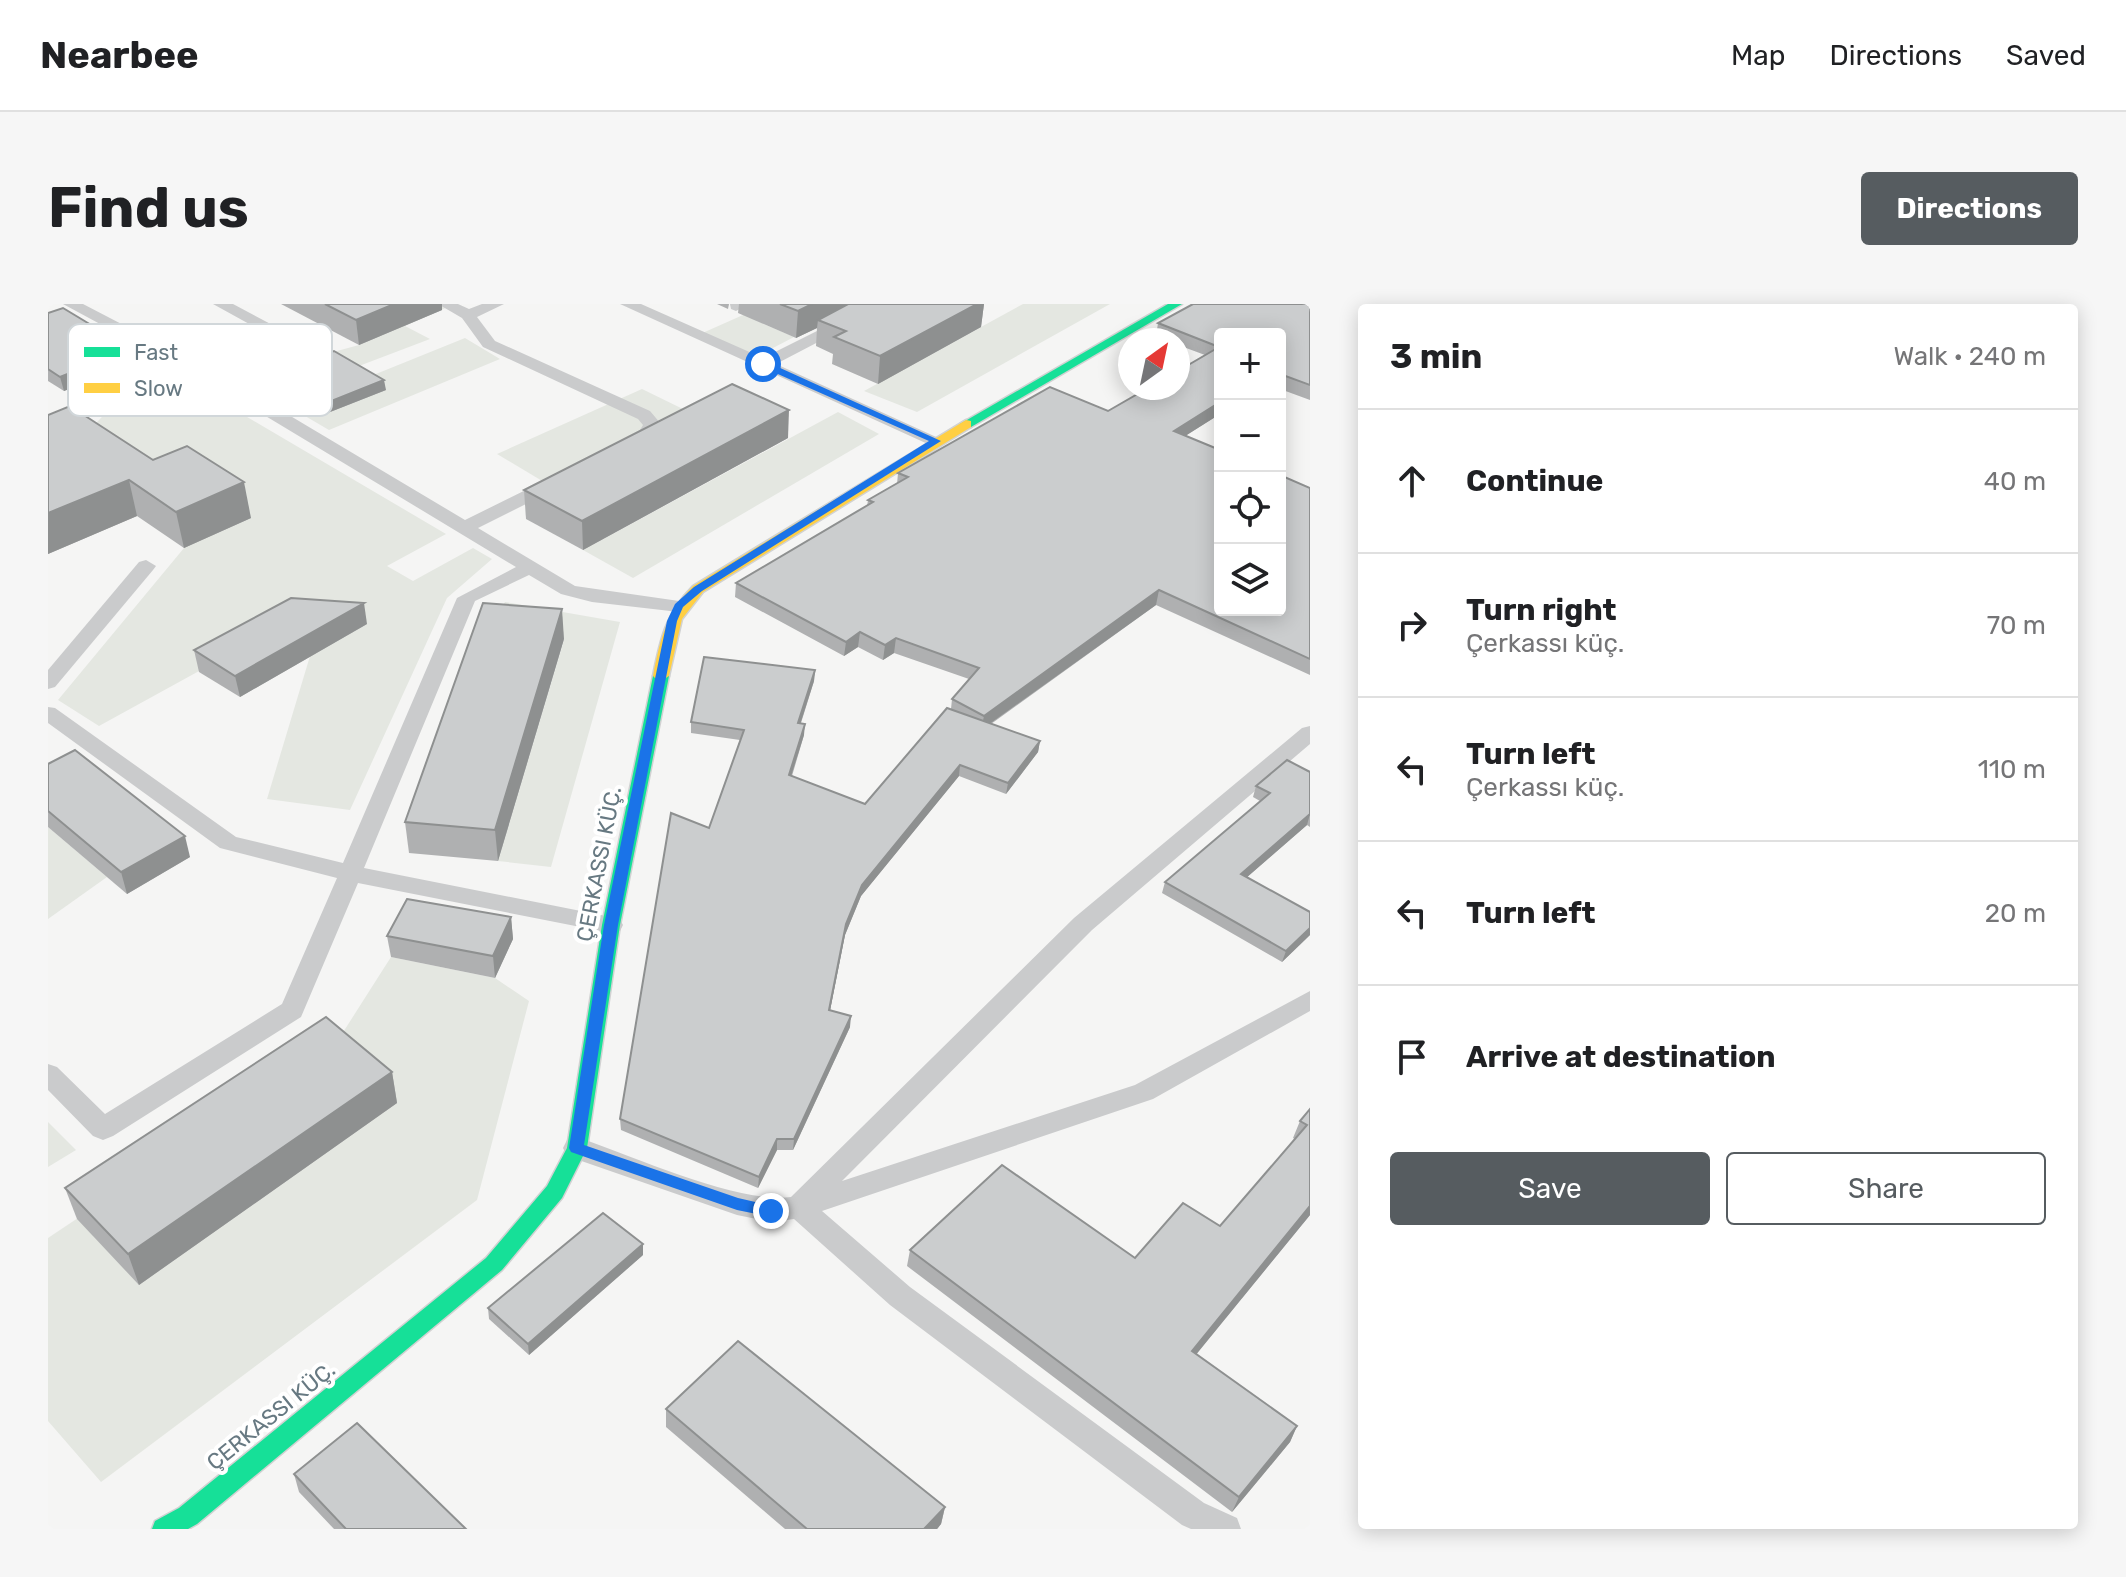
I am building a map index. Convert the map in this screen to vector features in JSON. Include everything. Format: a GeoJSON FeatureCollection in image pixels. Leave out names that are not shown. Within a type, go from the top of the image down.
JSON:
{"type":"FeatureCollection","features":[{"type":"Feature","properties":{"kind":"street"},"geometry":{"type":"LineString","coordinates":[[164,1529],[188,1516],[494,1264],[555,1192],[577,1148],[611,925],[672,621],[679,606],[698,589],[936,441],[1176,304]]}},
{"type":"Feature","properties":{"kind":"lane"},"geometry":{"type":"LineString","coordinates":[[71,304],[109,324]]}},
{"type":"Feature","properties":{"kind":"lane"},"geometry":{"type":"LineString","coordinates":[[221,304],[261,324]]}},
{"type":"Feature","properties":{"kind":"lane"},"geometry":{"type":"LineString","coordinates":[[446,304],[468,315],[489,344],[644,415],[652,424],[646,437],[618,451]]}},
{"type":"Feature","properties":{"kind":"lane"},"geometry":{"type":"LineString","coordinates":[[468,315],[496,304]]}},
{"type":"Feature","properties":{"kind":"lane"},"geometry":{"type":"LineString","coordinates":[[628,304],[936,441]]}},
{"type":"Feature","properties":{"kind":"lane"},"geometry":{"type":"LineString","coordinates":[[763,364],[883,304]]}},
{"type":"Feature","properties":{"kind":"lane"},"geometry":{"type":"LineString","coordinates":[[278,416],[568,590],[592,596],[679,606]]}},
{"type":"Feature","properties":{"kind":"lane"},"geometry":{"type":"LineString","coordinates":[[463,528],[562,479]]}},
{"type":"Feature","properties":{"kind":"lane"},"geometry":{"type":"LineString","coordinates":[[48,683],[146,566]]}},
{"type":"Feature","properties":{"kind":"lane"},"geometry":{"type":"LineString","coordinates":[[48,1074],[103,1129],[292,1010],[467,598],[528,568]]}},
{"type":"Feature","properties":{"kind":"lane"},"geometry":{"type":"LineString","coordinates":[[48,713],[228,843],[350,873],[611,925]]}},
{"type":"Feature","properties":{"kind":"lane"},"geometry":{"type":"LineString","coordinates":[[799,1207],[1083,924],[1310,733]]}},
{"type":"Feature","properties":{"kind":"lane"},"geometry":{"type":"LineString","coordinates":[[577,1148],[737,1204],[771,1211],[799,1207],[1144,1092],[1310,1000]]}},
{"type":"Feature","properties":{"kind":"lane"},"geometry":{"type":"LineString","coordinates":[[799,1207],[913,1305],[1193,1514],[1225,1529]]}},
{"type":"Feature","properties":{"kind":"shaded area"},"geometry":{"type":"Polygon","coordinates":[[[446,304],[450,306],[405,326],[430,339],[332,376],[332,352],[359,345],[446,304]]]}},
{"type":"Feature","properties":{"kind":"shaded area"},"geometry":{"type":"Polygon","coordinates":[[[1023,304],[1110,304],[917,412],[864,391],[1023,304]]]}},
{"type":"Feature","properties":{"kind":"shaded area"},"geometry":{"type":"Polygon","coordinates":[[[761,307],[757,321],[794,337],[752,359],[698,335],[761,307]]]}},
{"type":"Feature","properties":{"kind":"shaded area"},"geometry":{"type":"Polygon","coordinates":[[[465,338],[500,359],[329,430],[305,416],[332,416],[332,394],[350,404],[385,390],[366,378],[465,338]]]}},
{"type":"Feature","properties":{"kind":"shaded area"},"geometry":{"type":"Polygon","coordinates":[[[642,389],[685,410],[569,497],[497,454],[642,389]]]}},
{"type":"Feature","properties":{"kind":"shaded area"},"geometry":{"type":"Polygon","coordinates":[[[838,412],[879,434],[633,578],[583,550],[838,412]]]}},
{"type":"Feature","properties":{"kind":"shaded area"},"geometry":{"type":"Polygon","coordinates":[[[103,416],[246,416],[446,534],[387,566],[413,581],[473,548],[492,559],[447,598],[350,810],[267,799],[310,656],[319,605],[99,726],[58,700],[184,548],[79,441],[103,416]]]}},
{"type":"Feature","properties":{"kind":"shaded area"},"geometry":{"type":"Polygon","coordinates":[[[505,602],[620,622],[551,867],[498,861],[564,640],[486,633],[505,602]]]}},
{"type":"Feature","properties":{"kind":"shaded area"},"geometry":{"type":"Polygon","coordinates":[[[48,827],[107,877],[48,919],[48,827]]]}},
{"type":"Feature","properties":{"kind":"shaded area"},"geometry":{"type":"Polygon","coordinates":[[[391,957],[495,978],[529,1001],[477,1200],[101,1482],[48,1421],[48,1238],[333,1048],[391,957]]]}},
{"type":"Feature","properties":{"kind":"shaded area"},"geometry":{"type":"Polygon","coordinates":[[[48,1122],[76,1150],[48,1167],[48,1122]]]}},
{"type":"Feature","properties":{"kind":"building"},"geometry":{"type":"Polygon","coordinates":[[[325,304],[394,304],[356,320],[325,304]]]}},
{"type":"Feature","properties":{"kind":"building"},"geometry":{"type":"Polygon","coordinates":[[[780,304],[812,304],[798,311],[780,304]]]}},
{"type":"Feature","properties":{"kind":"building"},"geometry":{"type":"Polygon","coordinates":[[[848,304],[977,304],[880,356],[834,337],[846,331],[818,320],[848,304]]]}},
{"type":"Feature","properties":{"kind":"building"},"geometry":{"type":"Polygon","coordinates":[[[1193,304],[1310,304],[1310,385],[1286,376],[1286,328],[1214,328],[1214,345],[1190,336],[1190,328],[1171,328],[1158,323],[1193,304]]]}},
{"type":"Feature","properties":{"kind":"building"},"geometry":{"type":"Polygon","coordinates":[[[63,308],[90,324],[68,324],[68,374],[60,377],[48,369],[48,313],[63,308]]]}},
{"type":"Feature","properties":{"kind":"building"},"geometry":{"type":"Polygon","coordinates":[[[1214,350],[1214,406],[1174,431],[1214,448],[1214,615],[1159,590],[984,716],[952,699],[979,668],[896,638],[885,645],[860,632],[846,642],[736,583],[873,502],[868,500],[908,477],[898,473],[1050,387],[1108,411],[1127,400],[1190,400],[1190,364],[1214,350]]]}},
{"type":"Feature","properties":{"kind":"building"},"geometry":{"type":"Polygon","coordinates":[[[334,351],[384,380],[332,401],[334,351]]]}},
{"type":"Feature","properties":{"kind":"building"},"geometry":{"type":"Polygon","coordinates":[[[732,384],[789,410],[582,521],[524,490],[732,384]]]}},
{"type":"Feature","properties":{"kind":"building"},"geometry":{"type":"Polygon","coordinates":[[[68,407],[68,416],[85,416],[153,460],[187,446],[244,482],[176,512],[129,480],[48,513],[48,415],[68,407]]]}},
{"type":"Feature","properties":{"kind":"building"},"geometry":{"type":"Polygon","coordinates":[[[1286,478],[1310,488],[1310,659],[1216,616],[1286,616],[1286,478]]]}},
{"type":"Feature","properties":{"kind":"building"},"geometry":{"type":"Polygon","coordinates":[[[291,598],[364,603],[235,676],[194,650],[291,598]]]}},
{"type":"Feature","properties":{"kind":"building"},"geometry":{"type":"Polygon","coordinates":[[[483,603],[562,609],[495,830],[405,822],[483,603]]]}},
{"type":"Feature","properties":{"kind":"building"},"geometry":{"type":"Polygon","coordinates":[[[704,657],[815,670],[798,723],[805,724],[789,775],[865,804],[947,708],[1040,741],[1008,783],[960,765],[862,885],[846,924],[829,1010],[851,1016],[794,1139],[777,1139],[759,1177],[620,1119],[671,813],[709,828],[744,730],[691,722],[704,657]]]}},
{"type":"Feature","properties":{"kind":"building"},"geometry":{"type":"Polygon","coordinates":[[[75,750],[185,836],[121,872],[48,811],[48,764],[75,750]]]}},
{"type":"Feature","properties":{"kind":"building"},"geometry":{"type":"Polygon","coordinates":[[[1287,760],[1310,772],[1310,814],[1241,874],[1310,912],[1310,928],[1286,951],[1165,882],[1270,793],[1256,786],[1287,760]]]}},
{"type":"Feature","properties":{"kind":"building"},"geometry":{"type":"Polygon","coordinates":[[[407,899],[511,917],[493,956],[387,936],[407,899]]]}},
{"type":"Feature","properties":{"kind":"building"},"geometry":{"type":"Polygon","coordinates":[[[326,1017],[392,1072],[128,1254],[65,1188],[326,1017]]]}},
{"type":"Feature","properties":{"kind":"building"},"geometry":{"type":"Polygon","coordinates":[[[1310,1109],[1310,1206],[1192,1351],[1297,1426],[1239,1497],[910,1250],[1002,1165],[1135,1258],[1183,1203],[1220,1226],[1307,1125],[1300,1121],[1310,1109]]]}},
{"type":"Feature","properties":{"kind":"building"},"geometry":{"type":"Polygon","coordinates":[[[603,1213],[643,1244],[528,1344],[488,1308],[603,1213]]]}},
{"type":"Feature","properties":{"kind":"building"},"geometry":{"type":"Polygon","coordinates":[[[738,1341],[945,1507],[924,1529],[807,1529],[666,1409],[738,1341]]]}},
{"type":"Feature","properties":{"kind":"building"},"geometry":{"type":"Polygon","coordinates":[[[357,1423],[466,1529],[346,1529],[294,1474],[357,1423]]]}},
{"type":"Feature","properties":{"kind":"traffic: fast"},"geometry":{"type":"LineString","coordinates":[[966,424],[1176,304]]}},
{"type":"Feature","properties":{"kind":"traffic: fast"},"geometry":{"type":"LineString","coordinates":[[164,1529],[188,1516],[494,1264],[555,1192],[577,1148],[611,925],[661,676]]}},
{"type":"Feature","properties":{"kind":"traffic: slow"},"geometry":{"type":"LineString","coordinates":[[661,676],[670,628],[680,609],[698,589],[966,424]]}},
{"type":"Feature","properties":{"kind":"route"},"geometry":{"type":"LineString","coordinates":[[763,364],[936,441],[698,589],[679,606],[672,621],[611,925],[577,1148],[737,1204],[771,1211]]}}]}
